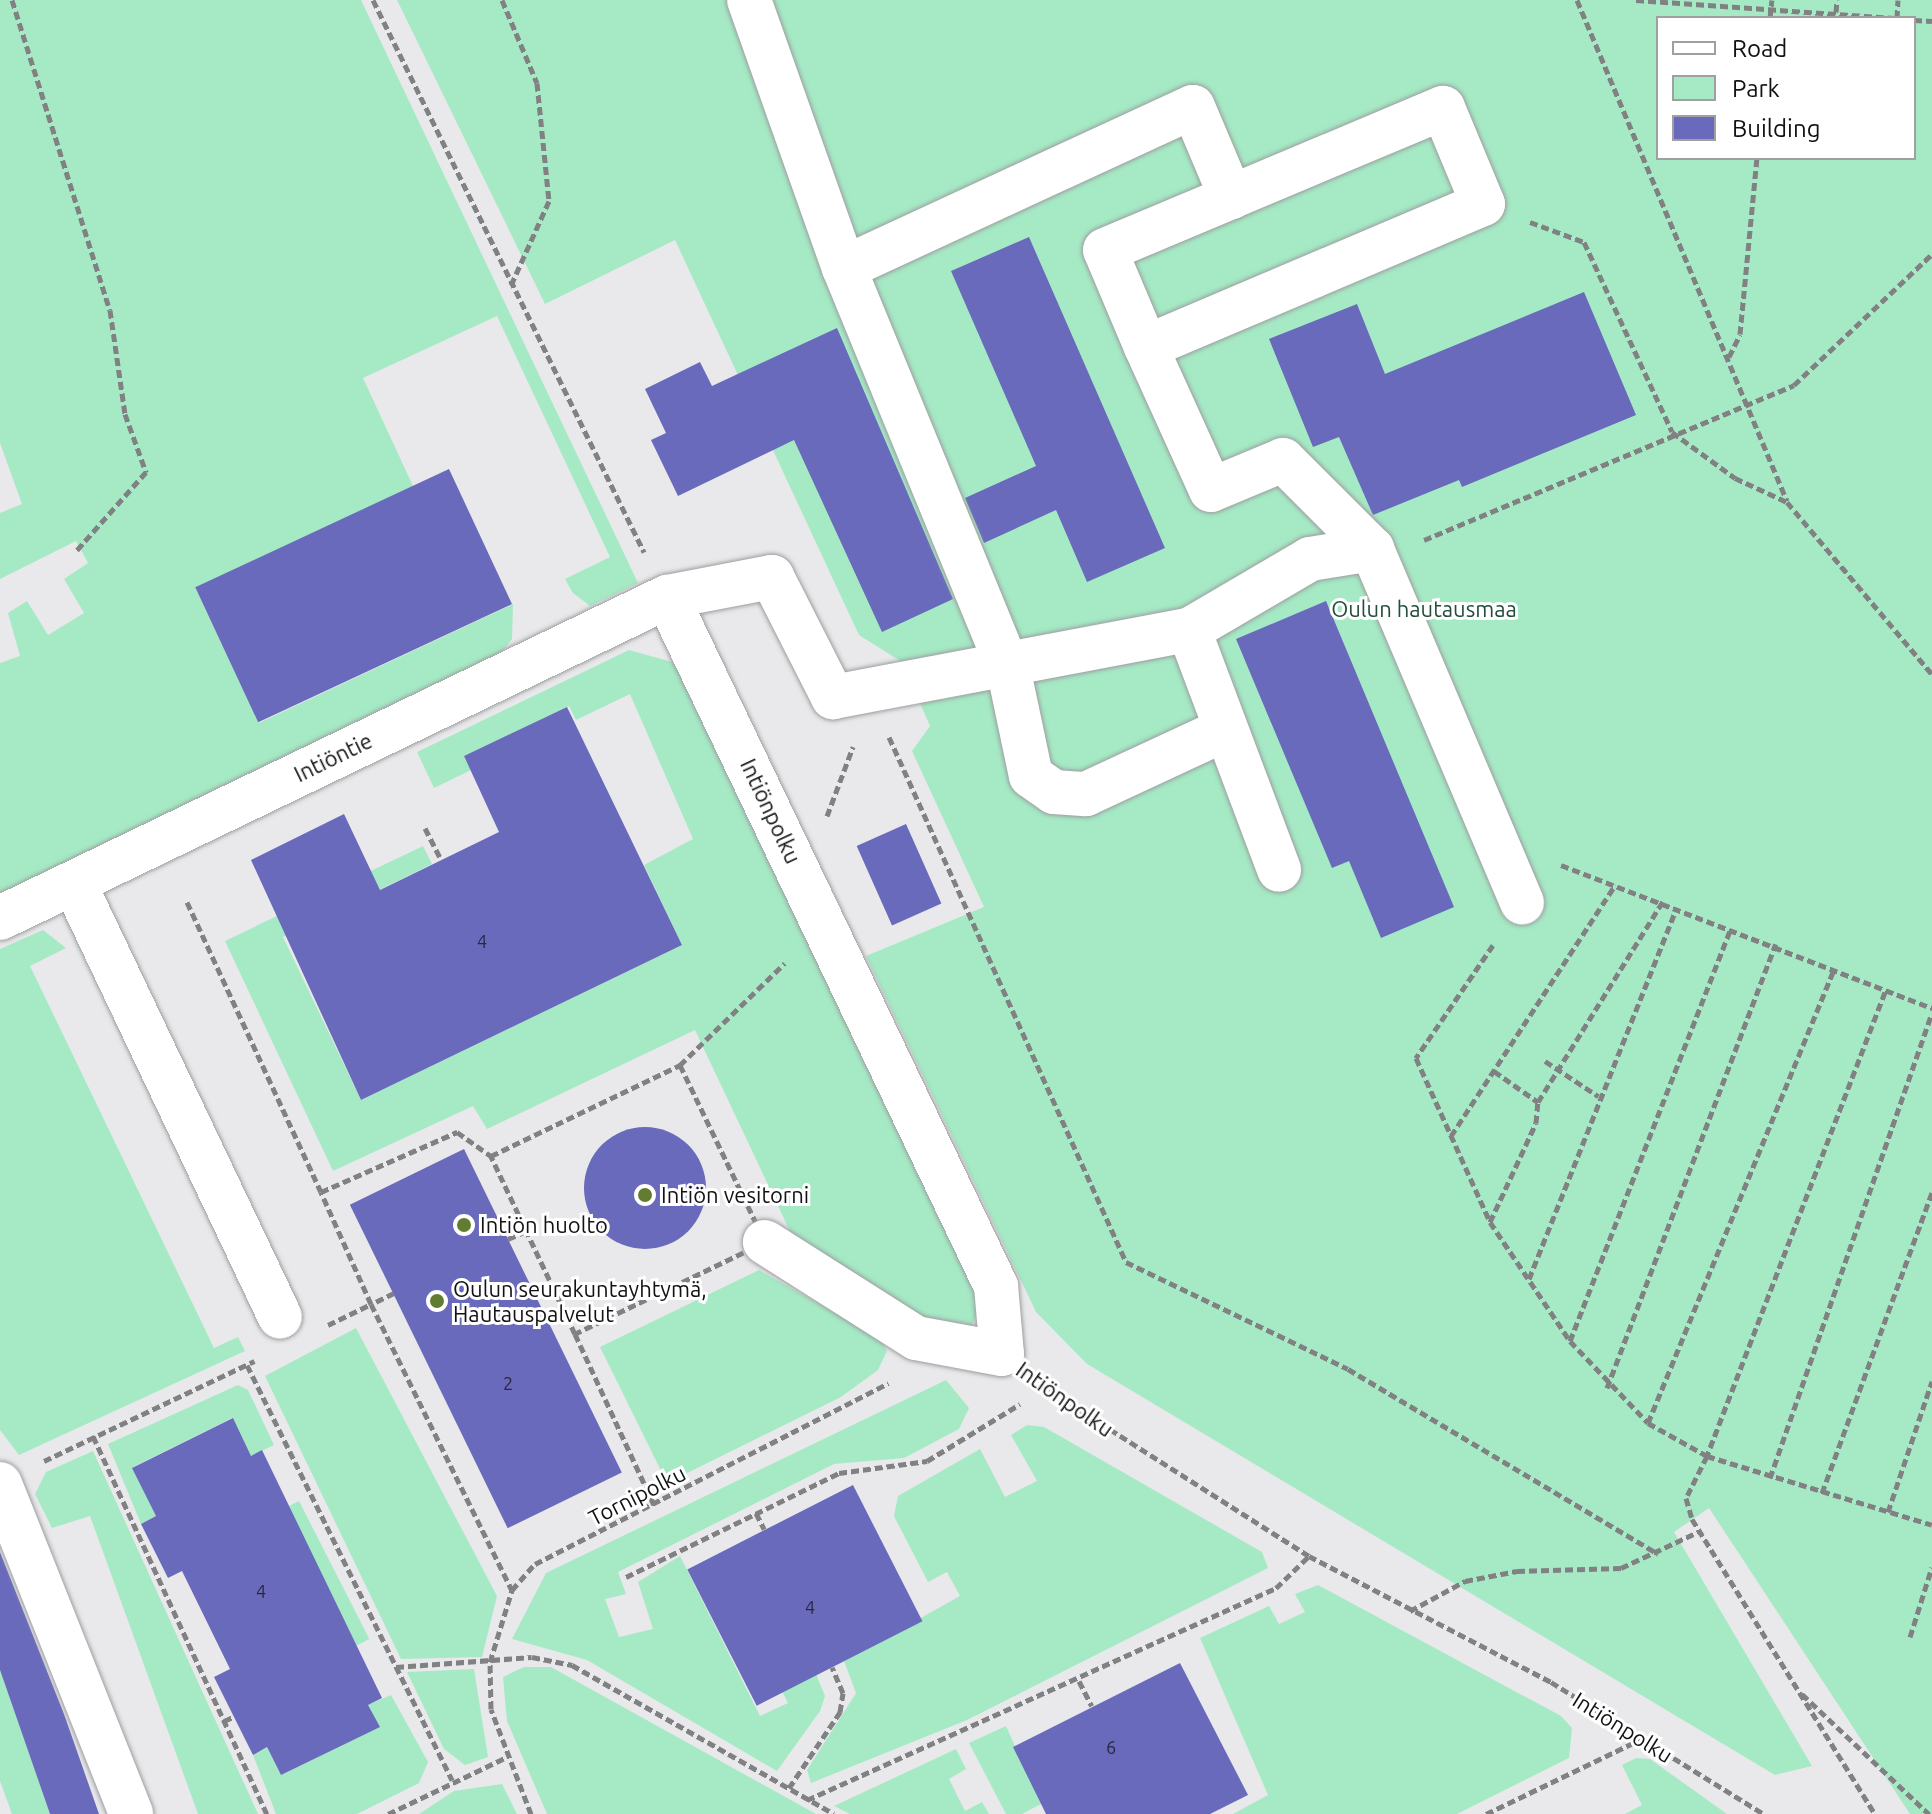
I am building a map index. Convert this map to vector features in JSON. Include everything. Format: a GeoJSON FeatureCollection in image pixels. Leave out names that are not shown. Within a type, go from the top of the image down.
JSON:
{"type":"FeatureCollection","features":[{"type":"Feature","properties":{"kind":"street"},"geometry":{"type":"LineString","coordinates":[[749,0],[844,268],[1008,667],[1031,776],[1054,792],[1086,794],[1226,729]]}},
{"type":"Feature","properties":{"kind":"street"},"geometry":{"type":"LineString","coordinates":[[844,268],[1193,107],[1231,197]]}},
{"type":"Feature","properties":{"kind":"street"},"geometry":{"type":"LineString","coordinates":[[1146,347],[1483,204],[1443,108],[1105,250],[1146,347],[1211,490],[1283,460],[1372,549],[1522,903]]}},
{"type":"Feature","properties":{"kind":"street"},"geometry":{"type":"LineString","coordinates":[[873,691],[1189,630],[1310,559],[1372,549]]}},
{"type":"Feature","properties":{"kind":"street","name":"Intiöntie"},"geometry":{"type":"LineString","coordinates":[[0,918],[667,597],[772,577],[833,697],[873,691]]}},
{"type":"Feature","properties":{"kind":"street","name":"Intiönpolku"},"geometry":{"type":"LineString","coordinates":[[667,597],[996,1286],[1002,1354]]}},
{"type":"Feature","properties":{"kind":"street"},"geometry":{"type":"LineString","coordinates":[[1189,630],[1279,870]]}},
{"type":"Feature","properties":{"kind":"street"},"geometry":{"type":"LineString","coordinates":[[74,883],[280,1317]]}},
{"type":"Feature","properties":{"kind":"street"},"geometry":{"type":"LineString","coordinates":[[765,1242],[916,1338],[1002,1354]]}},
{"type":"Feature","properties":{"kind":"street"},"geometry":{"type":"LineString","coordinates":[[0,1484],[131,1814]]}},
{"type":"Feature","properties":{"kind":"path"},"geometry":{"type":"LineString","coordinates":[[12,0],[110,310],[125,414],[146,472],[76,551]]}},
{"type":"Feature","properties":{"kind":"path"},"geometry":{"type":"LineString","coordinates":[[373,0],[511,286],[667,597]]}},
{"type":"Feature","properties":{"kind":"path"},"geometry":{"type":"LineString","coordinates":[[502,0],[537,83],[549,201],[511,286]]}},
{"type":"Feature","properties":{"kind":"path"},"geometry":{"type":"LineString","coordinates":[[1577,0],[1729,357],[1787,502],[1932,674]]}},
{"type":"Feature","properties":{"kind":"path"},"geometry":{"type":"LineString","coordinates":[[1636,0],[1772,3],[1876,16]]}},
{"type":"Feature","properties":{"kind":"path"},"geometry":{"type":"LineString","coordinates":[[1836,12],[1837,0]]}},
{"type":"Feature","properties":{"kind":"path"},"geometry":{"type":"LineString","coordinates":[[1729,357],[1740,334],[1757,160]]}},
{"type":"Feature","properties":{"kind":"path"},"geometry":{"type":"LineString","coordinates":[[1483,204],[1584,242],[1672,432],[1735,478],[1787,502]]}},
{"type":"Feature","properties":{"kind":"path"},"geometry":{"type":"LineString","coordinates":[[1372,549],[1423,540],[1672,432],[1794,385],[1932,254]]}},
{"type":"Feature","properties":{"kind":"path"},"geometry":{"type":"LineString","coordinates":[[804,880],[873,691]]}},
{"type":"Feature","properties":{"kind":"path"},"geometry":{"type":"LineString","coordinates":[[873,691],[1126,1262],[1348,1369],[1658,1554]]}},
{"type":"Feature","properties":{"kind":"path"},"geometry":{"type":"LineString","coordinates":[[425,828],[441,860]]}},
{"type":"Feature","properties":{"kind":"path"},"geometry":{"type":"LineString","coordinates":[[1932,1008],[1833,971],[1776,944],[1563,863],[1522,903],[1416,1058],[1490,1222],[1570,1341],[1607,1388],[1648,1423],[1707,1456],[1770,1478],[1932,1525]]}},
{"type":"Feature","properties":{"kind":"path"},"geometry":{"type":"LineString","coordinates":[[1451,1137],[1615,885]]}},
{"type":"Feature","properties":{"kind":"path"},"geometry":{"type":"LineString","coordinates":[[1490,1222],[1536,1123],[1538,1102],[1663,901]]}},
{"type":"Feature","properties":{"kind":"path"},"geometry":{"type":"LineString","coordinates":[[187,902],[321,1192]]}},
{"type":"Feature","properties":{"kind":"path"},"geometry":{"type":"LineString","coordinates":[[1529,1279],[1598,1096],[1677,908]]}},
{"type":"Feature","properties":{"kind":"path"},"geometry":{"type":"LineString","coordinates":[[1570,1341],[1731,929]]}},
{"type":"Feature","properties":{"kind":"path"},"geometry":{"type":"LineString","coordinates":[[1607,1388],[1776,944]]}},
{"type":"Feature","properties":{"kind":"path"},"geometry":{"type":"LineString","coordinates":[[654,1505],[491,1156],[680,1065],[773,981],[790,956]]}},
{"type":"Feature","properties":{"kind":"path"},"geometry":{"type":"LineString","coordinates":[[1648,1423],[1833,971]]}},
{"type":"Feature","properties":{"kind":"path"},"geometry":{"type":"LineString","coordinates":[[1875,1814],[1698,1532],[1686,1498],[1707,1456],[1885,992]]}},
{"type":"Feature","properties":{"kind":"path"},"geometry":{"type":"LineString","coordinates":[[1770,1478],[1932,1014]]}},
{"type":"Feature","properties":{"kind":"path"},"geometry":{"type":"LineString","coordinates":[[1545,1061],[1598,1096]]}},
{"type":"Feature","properties":{"kind":"path"},"geometry":{"type":"LineString","coordinates":[[575,1334],[765,1242],[680,1065]]}},
{"type":"Feature","properties":{"kind":"path"},"geometry":{"type":"LineString","coordinates":[[1494,1071],[1538,1102]]}},
{"type":"Feature","properties":{"kind":"path"},"geometry":{"type":"LineString","coordinates":[[1822,1493],[1932,1192]]}},
{"type":"Feature","properties":{"kind":"path"},"geometry":{"type":"LineString","coordinates":[[508,1239],[527,1231]]}},
{"type":"Feature","properties":{"kind":"path"},"geometry":{"type":"LineString","coordinates":[[394,1293],[371,1304],[512,1590]]}},
{"type":"Feature","properties":{"kind":"path","name":"Intiönpolku"},"geometry":{"type":"LineString","coordinates":[[1002,1354],[1045,1389],[1309,1556],[1410,1612],[1551,1682],[1764,1814]]}},
{"type":"Feature","properties":{"kind":"path"},"geometry":{"type":"LineString","coordinates":[[247,1365],[452,1780]]}},
{"type":"Feature","properties":{"kind":"path","name":"Tornipolku"},"geometry":{"type":"LineString","coordinates":[[531,1814],[505,1758],[491,1709],[490,1662],[512,1590],[535,1564],[895,1379]]}},
{"type":"Feature","properties":{"kind":"path"},"geometry":{"type":"LineString","coordinates":[[1888,1512],[1932,1381]]}},
{"type":"Feature","properties":{"kind":"path"},"geometry":{"type":"LineString","coordinates":[[626,1577],[839,1473],[927,1461],[1045,1389]]}},
{"type":"Feature","properties":{"kind":"path"},"geometry":{"type":"LineString","coordinates":[[93,1436],[151,1554],[267,1814]]}},
{"type":"Feature","properties":{"kind":"path"},"geometry":{"type":"LineString","coordinates":[[756,1513],[764,1529]]}},
{"type":"Feature","properties":{"kind":"path"},"geometry":{"type":"LineString","coordinates":[[1410,1612],[1465,1581],[1517,1571],[1621,1568],[1658,1554],[1698,1532]]}},
{"type":"Feature","properties":{"kind":"path"},"geometry":{"type":"LineString","coordinates":[[807,1800],[1079,1681],[1276,1588],[1309,1556]]}},
{"type":"Feature","properties":{"kind":"path"},"geometry":{"type":"LineString","coordinates":[[1910,1637],[1932,1567]]}},
{"type":"Feature","properties":{"kind":"path"},"geometry":{"type":"LineString","coordinates":[[396,1667],[532,1657],[572,1665],[834,1814]]}},
{"type":"Feature","properties":{"kind":"path"},"geometry":{"type":"LineString","coordinates":[[789,1788],[840,1712],[843,1693],[832,1667]]}},
{"type":"Feature","properties":{"kind":"path"},"geometry":{"type":"LineString","coordinates":[[1079,1681],[1092,1706]]}},
{"type":"Feature","properties":{"kind":"path"},"geometry":{"type":"LineString","coordinates":[[1797,1690],[1929,1814]]}},
{"type":"Feature","properties":{"kind":"path"},"geometry":{"type":"LineString","coordinates":[[224,1721],[233,1717]]}},
{"type":"Feature","properties":{"kind":"path"},"geometry":{"type":"LineString","coordinates":[[1486,1814],[1642,1738]]}},
{"type":"Feature","properties":{"kind":"path"},"geometry":{"type":"LineString","coordinates":[[388,1814],[452,1780],[505,1758]]}},
{"type":"Feature","properties":{"kind":"green space"},"geometry":{"type":"Polygon","coordinates":[[[0,0],[361,0],[638,583],[590,606],[573,593],[565,579],[610,557],[497,316],[363,378],[413,486],[196,589],[259,723],[513,604],[512,639],[501,653],[0,905],[0,663],[20,656],[8,613],[27,601],[48,635],[84,613],[64,579],[88,563],[76,541],[0,579],[0,513],[22,504],[0,443],[0,0]]]}},
{"type":"Feature","properties":{"kind":"green space","name":"Oulun hautausmaa"},"geometry":{"type":"Polygon","coordinates":[[[397,0],[1932,0],[1932,1814],[1910,1814],[1709,1508],[1674,1532],[1812,1766],[1775,1775],[1087,1364],[1036,1312],[866,956],[984,907],[912,751],[930,726],[902,662],[859,635],[675,240],[545,304],[397,0]]]}},
{"type":"Feature","properties":{"kind":"green space"},"geometry":{"type":"Polygon","coordinates":[[[629,650],[672,662],[688,678],[978,1297],[981,1308],[971,1327],[947,1334],[795,1242],[695,1030],[487,1129],[473,1106],[333,1171],[225,941],[423,846],[432,864],[283,937],[361,1100],[682,945],[644,865],[693,839],[630,694],[576,720],[569,706],[464,756],[471,770],[434,788],[417,752],[629,650]]]}},
{"type":"Feature","properties":{"kind":"green space"},"geometry":{"type":"Polygon","coordinates":[[[43,930],[66,948],[30,966],[214,1348],[238,1337],[245,1351],[19,1455],[0,1430],[0,949],[43,930]]]}},
{"type":"Feature","properties":{"kind":"green space"},"geometry":{"type":"Polygon","coordinates":[[[759,1270],[880,1338],[887,1351],[878,1370],[841,1397],[667,1483],[600,1347],[759,1270]]]}},
{"type":"Feature","properties":{"kind":"green space"},"geometry":{"type":"Polygon","coordinates":[[[356,1328],[497,1596],[482,1657],[401,1659],[265,1376],[356,1328]]]}},
{"type":"Feature","properties":{"kind":"green space"},"geometry":{"type":"Polygon","coordinates":[[[946,1380],[969,1408],[959,1429],[904,1458],[834,1464],[618,1572],[626,1594],[605,1599],[619,1637],[653,1629],[638,1582],[680,1556],[760,1716],[788,1703],[782,1691],[816,1674],[825,1696],[820,1711],[777,1771],[587,1660],[512,1639],[546,1573],[946,1380]]]}},
{"type":"Feature","properties":{"kind":"green space"},"geometry":{"type":"Polygon","coordinates":[[[238,1385],[248,1390],[274,1445],[251,1456],[232,1418],[133,1467],[156,1516],[141,1524],[108,1444],[238,1385]]]}},
{"type":"Feature","properties":{"kind":"green space"},"geometry":{"type":"Polygon","coordinates":[[[1027,1425],[1044,1427],[1262,1552],[1268,1568],[967,1720],[811,1783],[807,1770],[856,1693],[844,1661],[960,1596],[947,1572],[928,1582],[894,1516],[898,1496],[980,1449],[1005,1497],[1037,1481],[1011,1435],[1027,1425]]]}},
{"type":"Feature","properties":{"kind":"green space"},"geometry":{"type":"Polygon","coordinates":[[[93,1451],[258,1814],[198,1814],[90,1516],[52,1528],[35,1494],[46,1472],[93,1451]]]}},
{"type":"Feature","properties":{"kind":"green space"},"geometry":{"type":"Polygon","coordinates":[[[299,1501],[369,1639],[346,1651],[276,1513],[299,1501]]]}},
{"type":"Feature","properties":{"kind":"green space"},"geometry":{"type":"Polygon","coordinates":[[[1318,1585],[1561,1716],[1572,1728],[1569,1758],[1457,1814],[1233,1814],[1268,1795],[1200,1638],[1269,1606],[1279,1624],[1305,1612],[1295,1594],[1318,1585]]]}},
{"type":"Feature","properties":{"kind":"green space"},"geometry":{"type":"Polygon","coordinates":[[[524,1667],[551,1667],[816,1814],[547,1814],[507,1721],[503,1677],[524,1667]]]}},
{"type":"Feature","properties":{"kind":"green space"},"geometry":{"type":"Polygon","coordinates":[[[474,1669],[488,1757],[465,1765],[444,1749],[407,1672],[474,1669]]]}},
{"type":"Feature","properties":{"kind":"green space"},"geometry":{"type":"Polygon","coordinates":[[[0,1670],[50,1814],[12,1814],[0,1781],[0,1670]]]}},
{"type":"Feature","properties":{"kind":"green space"},"geometry":{"type":"Polygon","coordinates":[[[391,1695],[428,1762],[419,1783],[357,1814],[276,1814],[253,1755],[267,1747],[281,1775],[379,1727],[368,1705],[391,1695]]]}},
{"type":"Feature","properties":{"kind":"green space"},"geometry":{"type":"Polygon","coordinates":[[[1006,1726],[1041,1804],[1022,1814],[1006,1814],[969,1743],[1006,1726]]]}},
{"type":"Feature","properties":{"kind":"green space"},"geometry":{"type":"Polygon","coordinates":[[[956,1749],[966,1769],[949,1779],[965,1811],[982,1802],[989,1814],[850,1814],[834,1806],[956,1749]]]}},
{"type":"Feature","properties":{"kind":"green space"},"geometry":{"type":"Polygon","coordinates":[[[1636,1758],[1650,1759],[1727,1814],[1625,1814],[1642,1805],[1622,1765],[1636,1758]]]}},
{"type":"Feature","properties":{"kind":"green space"},"geometry":{"type":"Polygon","coordinates":[[[502,1784],[517,1814],[419,1814],[454,1791],[502,1784]]]}},
{"type":"Feature","properties":{"kind":"building"},"geometry":{"type":"Polygon","coordinates":[[[1029,237],[1165,548],[1087,582],[1056,510],[984,543],[965,498],[1036,466],[951,271],[1029,237]]]}},
{"type":"Feature","properties":{"kind":"building"},"geometry":{"type":"Polygon","coordinates":[[[1584,292],[1636,415],[1462,487],[1459,480],[1373,515],[1339,437],[1313,447],[1269,339],[1357,304],[1385,374],[1584,292]]]}},
{"type":"Feature","properties":{"kind":"building"},"geometry":{"type":"Polygon","coordinates":[[[837,328],[953,599],[882,632],[794,440],[678,496],[651,440],[666,433],[645,389],[700,362],[712,386],[837,328]]]}},
{"type":"Feature","properties":{"kind":"building"},"geometry":{"type":"Polygon","coordinates":[[[449,469],[512,604],[258,722],[195,587],[449,469]]]}},
{"type":"Feature","properties":{"kind":"building"},"geometry":{"type":"Polygon","coordinates":[[[1326,601],[1454,907],[1381,938],[1349,861],[1332,868],[1236,639],[1326,601]]]}},
{"type":"Feature","properties":{"kind":"building"},"geometry":{"type":"Polygon","coordinates":[[[567,707],[682,945],[361,1100],[251,860],[344,814],[380,890],[499,832],[464,756],[567,707]]]}},
{"type":"Feature","properties":{"kind":"building"},"geometry":{"type":"Polygon","coordinates":[[[906,824],[941,903],[892,925],[857,846],[906,824]]]}},
{"type":"Feature","properties":{"kind":"building","name":"Intiön vesitorni"},"geometry":{"type":"Polygon","coordinates":[[[645,1127],[668,1132],[688,1145],[701,1165],[706,1188],[701,1211],[688,1231],[668,1244],[645,1249],[622,1244],[602,1231],[589,1211],[584,1188],[589,1165],[602,1145],[622,1132],[645,1127]]]}},
{"type":"Feature","properties":{"kind":"building"},"geometry":{"type":"Polygon","coordinates":[[[464,1149],[622,1473],[508,1528],[350,1205],[464,1149]]]}},
{"type":"Feature","properties":{"kind":"building"},"geometry":{"type":"Polygon","coordinates":[[[233,1418],[251,1456],[262,1450],[382,1698],[368,1705],[380,1727],[281,1775],[267,1747],[253,1755],[214,1677],[230,1669],[182,1571],[168,1578],[141,1524],[156,1516],[132,1468],[233,1418]]]}},
{"type":"Feature","properties":{"kind":"building"},"geometry":{"type":"Polygon","coordinates":[[[853,1485],[922,1621],[757,1706],[687,1569],[853,1485]]]}},
{"type":"Feature","properties":{"kind":"building"},"geometry":{"type":"Polygon","coordinates":[[[0,1552],[64,1714],[99,1814],[50,1814],[0,1670],[0,1552]]]}},
{"type":"Feature","properties":{"kind":"building"},"geometry":{"type":"Polygon","coordinates":[[[1180,1663],[1248,1795],[1210,1814],[1046,1814],[1013,1747],[1180,1663]]]}},
{"type":"Feature","properties":{"kind":"place","name":"Intiön vesitorni"},"geometry":{"type":"Point","coordinates":[645,1195]}},
{"type":"Feature","properties":{"kind":"place","name":"Intiön huolto"},"geometry":{"type":"Point","coordinates":[464,1225]}},
{"type":"Feature","properties":{"kind":"place","name":"Oulun seurakuntayhtymä, Hautauspalvelut"},"geometry":{"type":"Point","coordinates":[437,1301]}}]}
